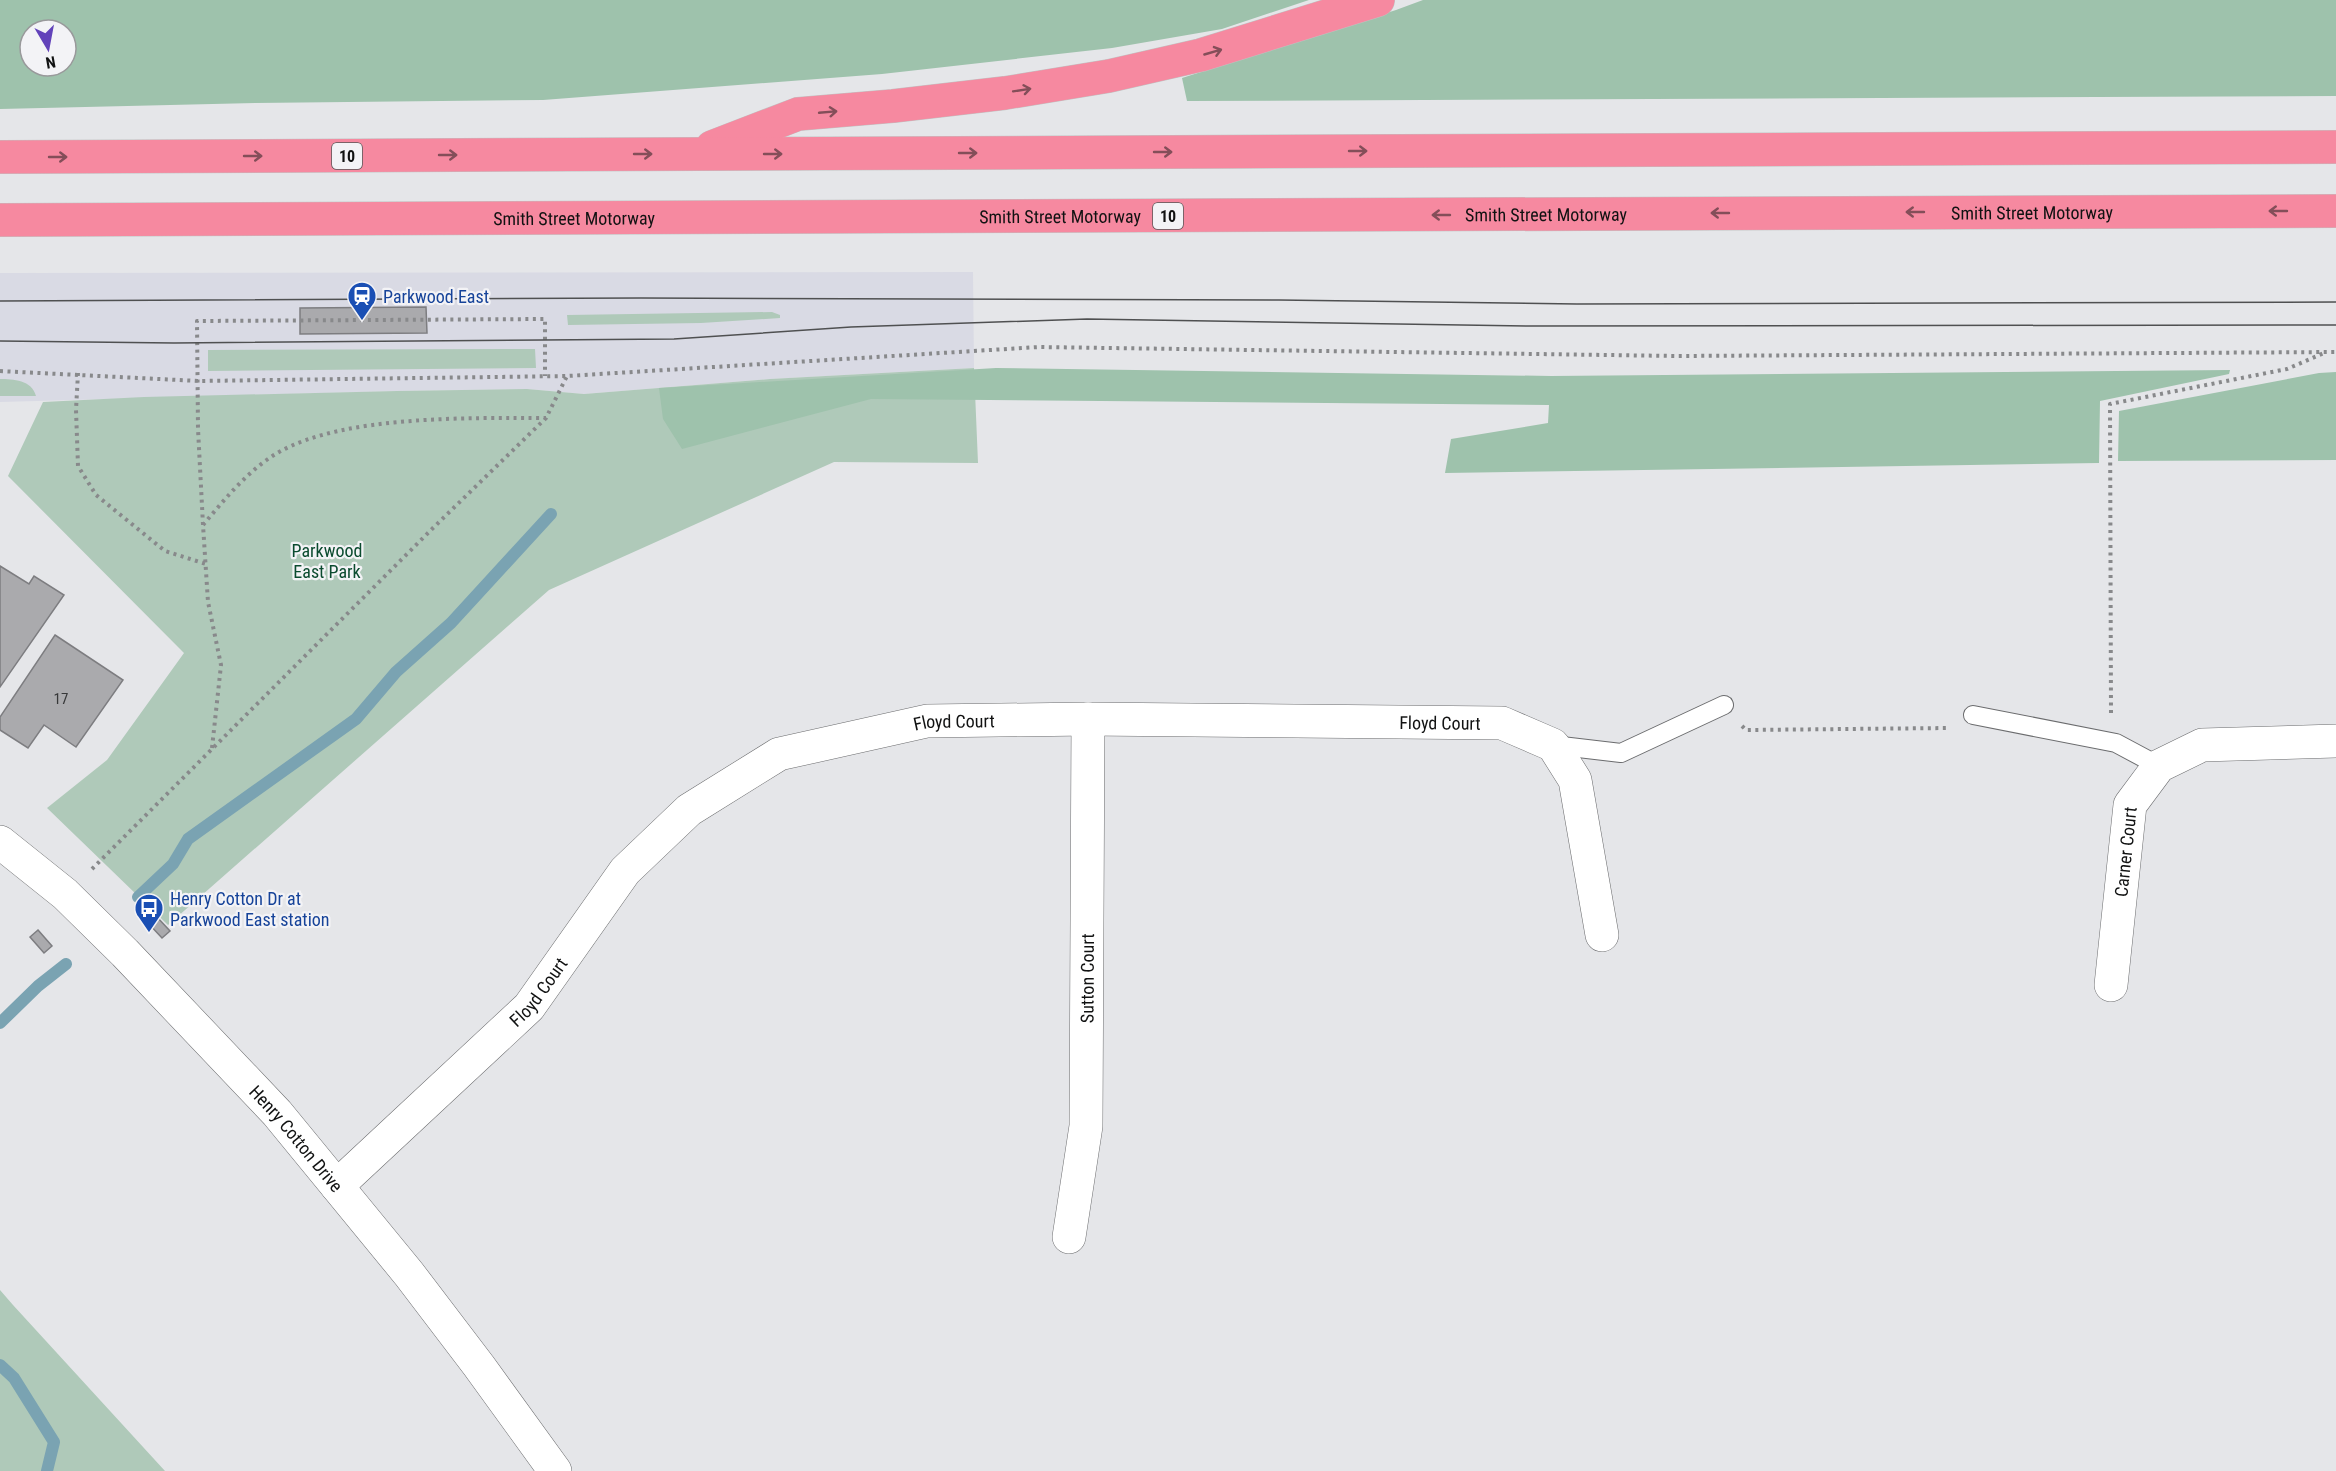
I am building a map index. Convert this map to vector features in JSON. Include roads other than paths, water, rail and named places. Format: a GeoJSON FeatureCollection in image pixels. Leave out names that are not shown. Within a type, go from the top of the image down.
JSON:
{"type":"FeatureCollection","features":[{"type":"Feature","properties":{"kind":"highway"},"geometry":{"type":"LineString","coordinates":[[693,154],[798,114],[1005,93],[1109,76],[1201,55],[1378,0]]}},
{"type":"Feature","properties":{"kind":"highway","name":"10"},"geometry":{"type":"LineString","coordinates":[[0,157],[2336,147]]}},
{"type":"Feature","properties":{"kind":"highway","name":"Smith Street Motorway"},"geometry":{"type":"LineString","coordinates":[[0,220],[2336,211]]}},
{"type":"Feature","properties":{"kind":"street","name":"Floyd Court"},"geometry":{"type":"LineString","coordinates":[[337,1186],[529,1007],[625,871],[689,810],[779,754],[927,721],[1088,719],[1502,723],[1553,745]]}},
{"type":"Feature","properties":{"kind":"street","name":"Sutton Court"},"geometry":{"type":"LineString","coordinates":[[1069,1237],[1086,1126],[1088,719]]}},
{"type":"Feature","properties":{"kind":"street","name":"Carner Court"},"geometry":{"type":"LineString","coordinates":[[2111,985],[2130,805],[2159,766],[2202,745],[2336,741]]}},
{"type":"Feature","properties":{"kind":"street"},"geometry":{"type":"LineString","coordinates":[[1553,745],[1575,780],[1602,935]]}},
{"type":"Feature","properties":{"kind":"street","name":"Henry Cotton Drive"},"geometry":{"type":"LineString","coordinates":[[0,842],[42,873],[125,952],[277,1113],[423,1293],[555,1471]]}},
{"type":"Feature","properties":{"kind":"lane"},"geometry":{"type":"LineString","coordinates":[[1553,745],[1621,753],[1724,705]]}},
{"type":"Feature","properties":{"kind":"lane"},"geometry":{"type":"LineString","coordinates":[[1973,715],[2116,743],[2159,766]]}},
{"type":"Feature","properties":{"kind":"waterway"},"geometry":{"type":"LineString","coordinates":[[138,897],[173,864],[188,839],[356,719],[396,672],[451,623],[551,514]]}},
{"type":"Feature","properties":{"kind":"waterway"},"geometry":{"type":"LineString","coordinates":[[0,1023],[38,986],[66,964]]}},
{"type":"Feature","properties":{"kind":"waterway"},"geometry":{"type":"LineString","coordinates":[[0,1365],[14,1378],[54,1442],[47,1471]]}},
{"type":"Feature","properties":{"kind":"tram line"},"geometry":{"type":"LineString","coordinates":[[0,301],[641,298],[1279,300],[1577,304],[2336,302]]}},
{"type":"Feature","properties":{"kind":"tram line"},"geometry":{"type":"LineString","coordinates":[[0,341],[174,343],[674,339],[851,327],[1087,319],[1528,326],[2336,325]]}},
{"type":"Feature","properties":{"kind":"place","name":"Parkwood East"},"geometry":{"type":"Point","coordinates":[362,322]}},
{"type":"Feature","properties":{"kind":"place","name":"Henry Cotton Dr at Parkwood East station"},"geometry":{"type":"Point","coordinates":[149,934]}},
{"type":"Feature","properties":{"kind":"park label","name":"Parkwood East Park"},"geometry":{"type":"Point","coordinates":[327,560]}}]}
